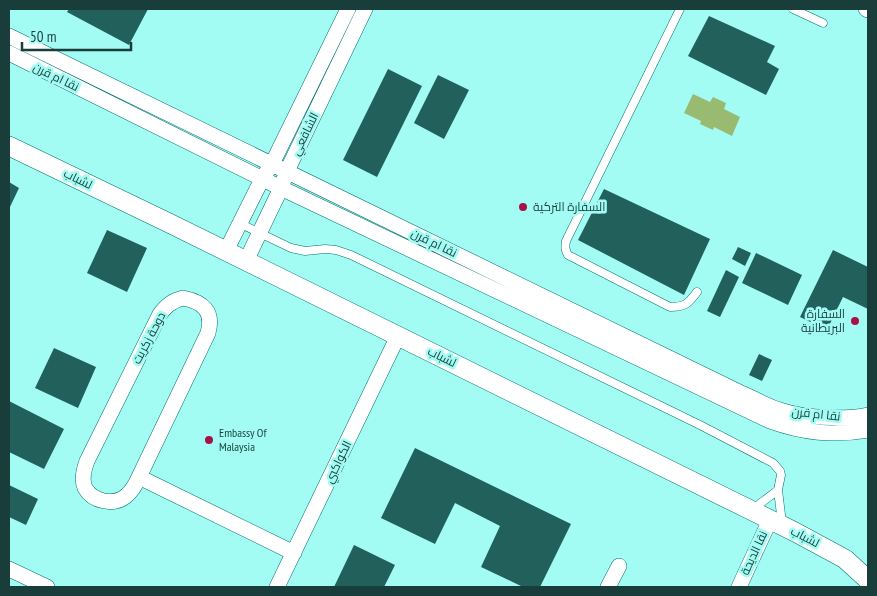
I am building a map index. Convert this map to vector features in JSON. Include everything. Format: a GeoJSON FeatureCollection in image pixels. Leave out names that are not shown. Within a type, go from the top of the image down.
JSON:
{"type":"FeatureCollection","features":[{"type":"Feature","properties":{"kind":"street","name":"الشافعي"},"geometry":{"type":"LineString","coordinates":[[226,251],[262,179],[272,164],[348,9]]}},
{"type":"Feature","properties":{"kind":"street","name":"الشافعي"},"geometry":{"type":"LineString","coordinates":[[246,261],[365,9]]}},
{"type":"Feature","properties":{"kind":"street","name":"نقا ام قرن"},"geometry":{"type":"LineString","coordinates":[[9,36],[741,393],[780,410],[800,414],[848,418],[868,415]]}},
{"type":"Feature","properties":{"kind":"street","name":"نقا ام قرن"},"geometry":{"type":"LineString","coordinates":[[9,53],[262,179],[770,421],[789,428],[829,434],[868,430]]}},
{"type":"Feature","properties":{"kind":"street","name":"لشباب"},"geometry":{"type":"LineString","coordinates":[[9,146],[169,222],[751,510],[845,559],[868,580]]}},
{"type":"Feature","properties":{"kind":"street","name":"دوحة زكريت"},"geometry":{"type":"LineString","coordinates":[[183,298],[195,300],[205,307],[210,316],[208,333],[139,477],[130,493],[118,501],[102,501],[90,494],[84,484],[84,471],[87,461],[160,314],[174,300],[183,298]]}},
{"type":"Feature","properties":{"kind":"street","name":"الكواكبي"},"geometry":{"type":"LineString","coordinates":[[277,587],[398,336]]}},
{"type":"Feature","properties":{"kind":"street"},"geometry":{"type":"LineString","coordinates":[[139,477],[294,553]]}},
{"type":"Feature","properties":{"kind":"street","name":"نقا الديحة"},"geometry":{"type":"LineString","coordinates":[[739,587],[776,523]]}},
{"type":"Feature","properties":{"kind":"street"},"geometry":{"type":"LineString","coordinates":[[608,587],[619,566]]}},
{"type":"Feature","properties":{"kind":"street"},"geometry":{"type":"LineString","coordinates":[[9,569],[47,587]]}},
{"type":"Feature","properties":{"kind":"lane"},"geometry":{"type":"LineString","coordinates":[[680,9],[565,246],[568,255],[670,306],[680,307],[689,303],[697,292]]}},
{"type":"Feature","properties":{"kind":"lane"},"geometry":{"type":"LineString","coordinates":[[793,9],[823,23]]}},
{"type":"Feature","properties":{"kind":"lane"},"geometry":{"type":"LineString","coordinates":[[239,223],[291,248],[305,251],[336,250],[351,255],[700,424],[773,463],[781,475],[776,523]]}},
{"type":"Feature","properties":{"kind":"lane"},"geometry":{"type":"LineString","coordinates":[[751,510],[778,490]]}},
{"type":"Feature","properties":{"kind":"shaded area"},"geometry":{"type":"Polygon","coordinates":[[[693,94],[710,102],[713,97],[726,103],[724,109],[740,117],[732,136],[714,127],[713,130],[700,124],[701,121],[684,113],[693,94]]]}},
{"type":"Feature","properties":{"kind":"building"},"geometry":{"type":"Polygon","coordinates":[[[69,9],[148,9],[129,45],[67,12],[69,9]]]}},
{"type":"Feature","properties":{"kind":"building"},"geometry":{"type":"Polygon","coordinates":[[[709,16],[775,46],[767,62],[779,69],[766,95],[688,56],[709,16]]]}},
{"type":"Feature","properties":{"kind":"building"},"geometry":{"type":"Polygon","coordinates":[[[388,69],[422,86],[377,177],[343,160],[388,69]]]}},
{"type":"Feature","properties":{"kind":"building"},"geometry":{"type":"Polygon","coordinates":[[[438,75],[469,90],[444,139],[414,123],[438,75]]]}},
{"type":"Feature","properties":{"kind":"building"},"geometry":{"type":"Polygon","coordinates":[[[9,182],[19,188],[9,209],[9,182]]]}},
{"type":"Feature","properties":{"kind":"building"},"geometry":{"type":"Polygon","coordinates":[[[604,189],[710,239],[684,295],[578,240],[604,189]]]}},
{"type":"Feature","properties":{"kind":"building"},"geometry":{"type":"Polygon","coordinates":[[[107,230],[147,248],[127,292],[87,273],[107,230]]]}},
{"type":"Feature","properties":{"kind":"building"},"geometry":{"type":"Polygon","coordinates":[[[738,247],[751,253],[745,266],[732,259],[738,247]]]}},
{"type":"Feature","properties":{"kind":"building"},"geometry":{"type":"Polygon","coordinates":[[[833,250],[868,267],[868,309],[843,297],[827,330],[800,317],[833,250]]]}},
{"type":"Feature","properties":{"kind":"building"},"geometry":{"type":"Polygon","coordinates":[[[756,253],[802,275],[788,305],[742,283],[756,253]]]}},
{"type":"Feature","properties":{"kind":"building"},"geometry":{"type":"Polygon","coordinates":[[[726,270],[739,277],[720,317],[707,311],[726,270]]]}},
{"type":"Feature","properties":{"kind":"building"},"geometry":{"type":"Polygon","coordinates":[[[54,348],[96,367],[78,408],[35,388],[54,348]]]}},
{"type":"Feature","properties":{"kind":"building"},"geometry":{"type":"Polygon","coordinates":[[[759,354],[772,360],[762,381],[749,375],[759,354]]]}},
{"type":"Feature","properties":{"kind":"building"},"geometry":{"type":"Polygon","coordinates":[[[9,401],[64,429],[44,469],[9,452],[9,401]]]}},
{"type":"Feature","properties":{"kind":"building"},"geometry":{"type":"Polygon","coordinates":[[[415,448],[571,524],[540,587],[523,587],[481,567],[500,526],[455,503],[435,544],[381,518],[415,448]]]}},
{"type":"Feature","properties":{"kind":"building"},"geometry":{"type":"Polygon","coordinates":[[[9,485],[38,499],[26,525],[9,517],[9,485]]]}},
{"type":"Feature","properties":{"kind":"building"},"geometry":{"type":"Polygon","coordinates":[[[354,545],[395,565],[384,587],[334,587],[354,545]]]}},
{"type":"Feature","properties":{"kind":"place","name":"السفارة التركية"},"geometry":{"type":"Point","coordinates":[523,207]}},
{"type":"Feature","properties":{"kind":"place","name":"السفارة البريطانية"},"geometry":{"type":"Point","coordinates":[855,321]}},
{"type":"Feature","properties":{"kind":"place","name":"Embassy Of Malaysia"},"geometry":{"type":"Point","coordinates":[209,440]}}]}
